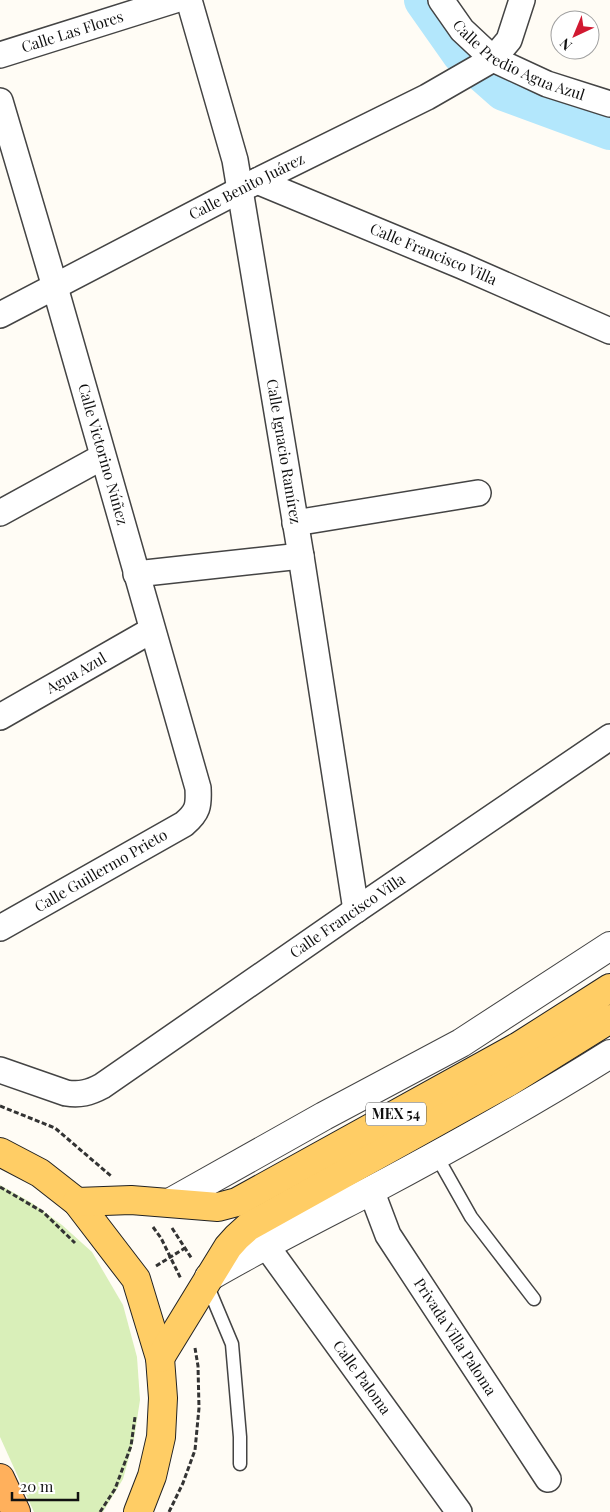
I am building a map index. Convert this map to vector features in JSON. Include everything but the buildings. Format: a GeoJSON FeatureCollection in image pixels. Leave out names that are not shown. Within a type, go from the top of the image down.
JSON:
{"type":"FeatureCollection","features":[{"type":"Feature","properties":{"kind":"highway"},"geometry":{"type":"LineString","coordinates":[[0,1478],[16,1512]]}},
{"type":"Feature","properties":{"kind":"main road","name":"MEX 54"},"geometry":{"type":"LineString","coordinates":[[77,1202],[131,1200],[218,1207],[236,1202],[518,1046],[610,988]]}},
{"type":"Feature","properties":{"kind":"main road","name":"MEX 54"},"geometry":{"type":"LineString","coordinates":[[160,1358],[228,1247],[248,1227],[507,1083],[610,1019]]}},
{"type":"Feature","properties":{"kind":"main road"},"geometry":{"type":"LineString","coordinates":[[0,1152],[40,1173],[77,1202],[136,1279],[160,1358],[163,1398],[160,1437],[152,1476],[138,1512]]}},
{"type":"Feature","properties":{"kind":"street","name":"Calle Las Flores"},"geometry":{"type":"LineString","coordinates":[[0,55],[175,0]]}},
{"type":"Feature","properties":{"kind":"street","name":"Calle Ignacio Ramírez"},"geometry":{"type":"LineString","coordinates":[[189,0],[235,160],[248,185],[295,523],[356,910]]}},
{"type":"Feature","properties":{"kind":"street","name":"Calle Predio Agua Azul"},"geometry":{"type":"LineString","coordinates":[[441,0],[462,30],[492,60],[548,84],[610,104]]}},
{"type":"Feature","properties":{"kind":"street","name":"Calle Benito Juárez"},"geometry":{"type":"LineString","coordinates":[[0,315],[248,185],[427,97],[492,60],[510,40],[522,0]]}},
{"type":"Feature","properties":{"kind":"street","name":"Calle Victorino Núñez"},"geometry":{"type":"LineString","coordinates":[[0,101],[198,788],[198,809]]}},
{"type":"Feature","properties":{"kind":"street","name":"Calle Francisco Villa"},"geometry":{"type":"LineString","coordinates":[[248,185],[462,266],[610,331]]}},
{"type":"Feature","properties":{"kind":"street"},"geometry":{"type":"LineString","coordinates":[[0,513],[102,457]]}},
{"type":"Feature","properties":{"kind":"street"},"geometry":{"type":"LineString","coordinates":[[295,523],[478,493]]}},
{"type":"Feature","properties":{"kind":"street"},"geometry":{"type":"LineString","coordinates":[[136,574],[300,556]]}},
{"type":"Feature","properties":{"kind":"street","name":"Agua Azul"},"geometry":{"type":"LineString","coordinates":[[0,717],[152,630]]}},
{"type":"Feature","properties":{"kind":"street","name":"Calle Francisco Villa"},"geometry":{"type":"LineString","coordinates":[[0,1070],[17,1074],[66,1093],[85,1094],[102,1086],[610,737]]}},
{"type":"Feature","properties":{"kind":"street","name":"Calle Guillermo Prieto"},"geometry":{"type":"LineString","coordinates":[[0,928],[184,824],[198,809]]}},
{"type":"Feature","properties":{"kind":"street"},"geometry":{"type":"LineString","coordinates":[[162,1202],[461,1043],[610,946]]}},
{"type":"Feature","properties":{"kind":"street"},"geometry":{"type":"LineString","coordinates":[[208,1279],[265,1244],[436,1155],[552,1090],[610,1054]]}},
{"type":"Feature","properties":{"kind":"street","name":"Privada Villa Paloma"},"geometry":{"type":"LineString","coordinates":[[371,1190],[388,1235],[548,1479]]}},
{"type":"Feature","properties":{"kind":"street","name":"Calle Paloma"},"geometry":{"type":"LineString","coordinates":[[265,1244],[459,1512]]}},
{"type":"Feature","properties":{"kind":"lane"},"geometry":{"type":"LineString","coordinates":[[436,1155],[471,1217],[534,1299]]}},
{"type":"Feature","properties":{"kind":"lane"},"geometry":{"type":"LineString","coordinates":[[208,1279],[232,1344],[240,1437],[240,1464]]}},
{"type":"Feature","properties":{"kind":"path"},"geometry":{"type":"LineString","coordinates":[[0,1188],[43,1212],[80,1248]]}},
{"type":"Feature","properties":{"kind":"path"},"geometry":{"type":"LineString","coordinates":[[162,1202],[185,1248],[208,1279]]}},
{"type":"Feature","properties":{"kind":"path"},"geometry":{"type":"LineString","coordinates":[[100,1512],[115,1489],[131,1446],[135,1417]]}},
{"type":"Feature","properties":{"kind":"green space"},"geometry":{"type":"Polygon","coordinates":[[[0,1185],[32,1203],[62,1225],[92,1252],[123,1305],[137,1357],[140,1400],[134,1439],[123,1479],[103,1512],[34,1512],[0,1437],[0,1185]]]}},
{"type":"Feature","properties":{"kind":"waterway"},"geometry":{"type":"LineString","coordinates":[[424,0],[462,54],[504,91],[610,130]]}}]}
